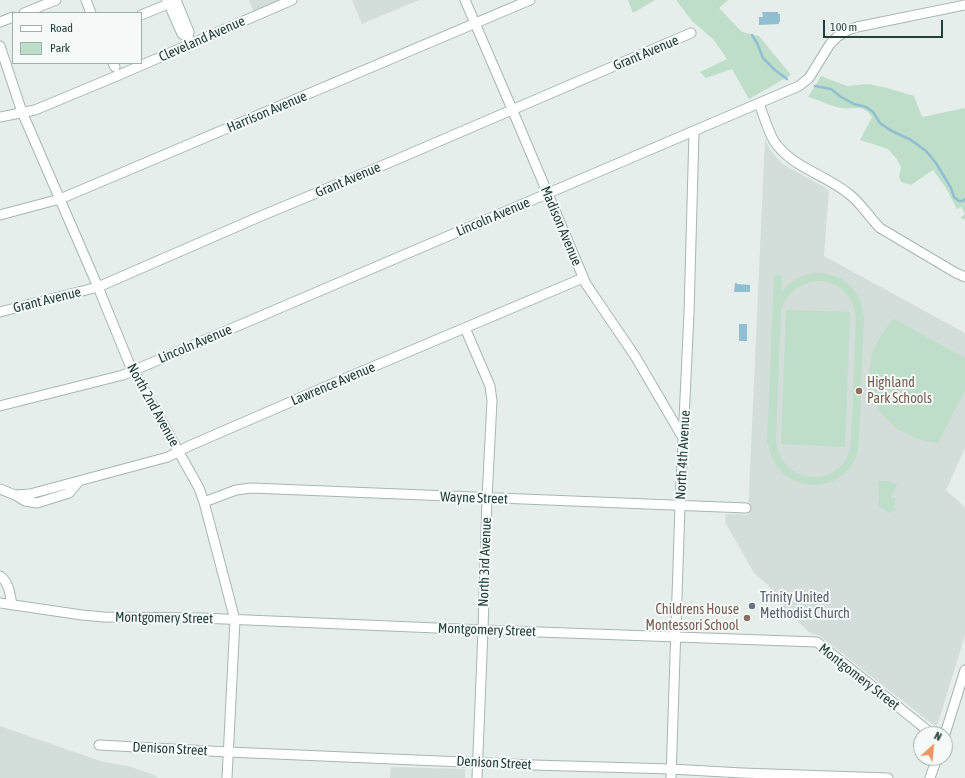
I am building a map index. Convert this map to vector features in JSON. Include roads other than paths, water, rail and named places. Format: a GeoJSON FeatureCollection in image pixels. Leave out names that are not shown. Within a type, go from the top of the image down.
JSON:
{"type":"FeatureCollection","features":[{"type":"Feature","properties":{"kind":"street"},"geometry":{"type":"LineString","coordinates":[[26,12],[56,0]]}},
{"type":"Feature","properties":{"kind":"street"},"geometry":{"type":"LineString","coordinates":[[86,0],[91,12]]}},
{"type":"Feature","properties":{"kind":"street","name":"Cleveland Avenue"},"geometry":{"type":"LineString","coordinates":[[142,64],[190,40],[292,0]]}},
{"type":"Feature","properties":{"kind":"street","name":"Madison Avenue"},"geometry":{"type":"LineString","coordinates":[[465,0],[583,278],[635,356],[683,438]]}},
{"type":"Feature","properties":{"kind":"street","name":"Harrison Avenue"},"geometry":{"type":"LineString","coordinates":[[0,214],[60,200],[530,0]]}},
{"type":"Feature","properties":{"kind":"street"},"geometry":{"type":"LineString","coordinates":[[142,15],[173,1],[189,32],[190,40]]}},
{"type":"Feature","properties":{"kind":"street","name":"Lincoln Avenue"},"geometry":{"type":"LineString","coordinates":[[0,406],[123,375],[759,104],[799,86],[809,78],[830,44],[837,37],[848,30],[965,5]]}},
{"type":"Feature","properties":{"kind":"street"},"geometry":{"type":"LineString","coordinates":[[0,22],[12,17]]}},
{"type":"Feature","properties":{"kind":"street","name":"Grant Avenue"},"geometry":{"type":"LineString","coordinates":[[0,312],[98,287],[261,216],[691,34]]}},
{"type":"Feature","properties":{"kind":"street","name":"North 2nd Avenue"},"geometry":{"type":"LineString","coordinates":[[0,46],[22,112],[98,287],[129,363],[178,452],[200,488],[235,620],[227,778]]}},
{"type":"Feature","properties":{"kind":"street","name":"Cleveland Avenue"},"geometry":{"type":"LineString","coordinates":[[0,117],[35,110],[119,75],[141,64]]}},
{"type":"Feature","properties":{"kind":"street"},"geometry":{"type":"LineString","coordinates":[[759,104],[773,139],[787,156],[795,162],[834,183],[850,195],[883,231],[965,277]]}},
{"type":"Feature","properties":{"kind":"street","name":"North 4th Avenue"},"geometry":{"type":"LineString","coordinates":[[671,774],[680,505],[689,313],[694,132]]}},
{"type":"Feature","properties":{"kind":"street","name":"Lawrence Avenue"},"geometry":{"type":"LineString","coordinates":[[0,489],[25,501],[37,503],[70,493],[79,481],[168,457],[211,436],[583,278]]}},
{"type":"Feature","properties":{"kind":"street","name":"North 3rd Avenue"},"geometry":{"type":"LineString","coordinates":[[465,328],[490,386],[492,401],[477,778]]}},
{"type":"Feature","properties":{"kind":"street","name":"Wayne Street"},"geometry":{"type":"LineString","coordinates":[[204,502],[236,490],[251,488],[746,508]]}},
{"type":"Feature","properties":{"kind":"street"},"geometry":{"type":"LineString","coordinates":[[0,576],[6,581],[12,605]]}},
{"type":"Feature","properties":{"kind":"street","name":"Montgomery Street"},"geometry":{"type":"LineString","coordinates":[[0,603],[104,617],[202,618],[817,642],[922,726]]}},
{"type":"Feature","properties":{"kind":"street"},"geometry":{"type":"LineString","coordinates":[[948,726],[965,670]]}},
{"type":"Feature","properties":{"kind":"street","name":"Denison Street"},"geometry":{"type":"LineString","coordinates":[[99,745],[228,752],[478,762],[671,774],[742,773],[888,778]]}},
{"type":"Feature","properties":{"kind":"street"},"geometry":{"type":"LineString","coordinates":[[930,778],[934,766]]}},
{"type":"Feature","properties":{"kind":"water"},"geometry":{"type":"Polygon","coordinates":[[[762,12],[778,12],[778,14],[780,14],[779,24],[759,25],[759,17],[763,17],[762,12]]]}},
{"type":"Feature","properties":{"kind":"water"},"geometry":{"type":"Polygon","coordinates":[[[735,283],[750,285],[750,292],[734,292],[735,283]]]}},
{"type":"Feature","properties":{"kind":"water"},"geometry":{"type":"Polygon","coordinates":[[[739,324],[747,324],[747,341],[739,341],[739,324]]]}},
{"type":"Feature","properties":{"kind":"waterway"},"geometry":{"type":"LineString","coordinates":[[752,35],[763,58],[787,79]]}},
{"type":"Feature","properties":{"kind":"waterway"},"geometry":{"type":"LineString","coordinates":[[815,86],[831,89],[841,97],[854,104],[866,107],[873,112],[880,123],[890,130],[911,140],[926,151],[936,163],[951,188],[954,197],[959,201],[963,201],[965,199]]}},
{"type":"Feature","properties":{"kind":"place","name":"Highland Park Schools"},"geometry":{"type":"Point","coordinates":[859,391]}},
{"type":"Feature","properties":{"kind":"place","name":"Trinity United Methodist Church"},"geometry":{"type":"Point","coordinates":[752,606]}},
{"type":"Feature","properties":{"kind":"place","name":"Childrens House Montessori School"},"geometry":{"type":"Point","coordinates":[747,618]}}]}
